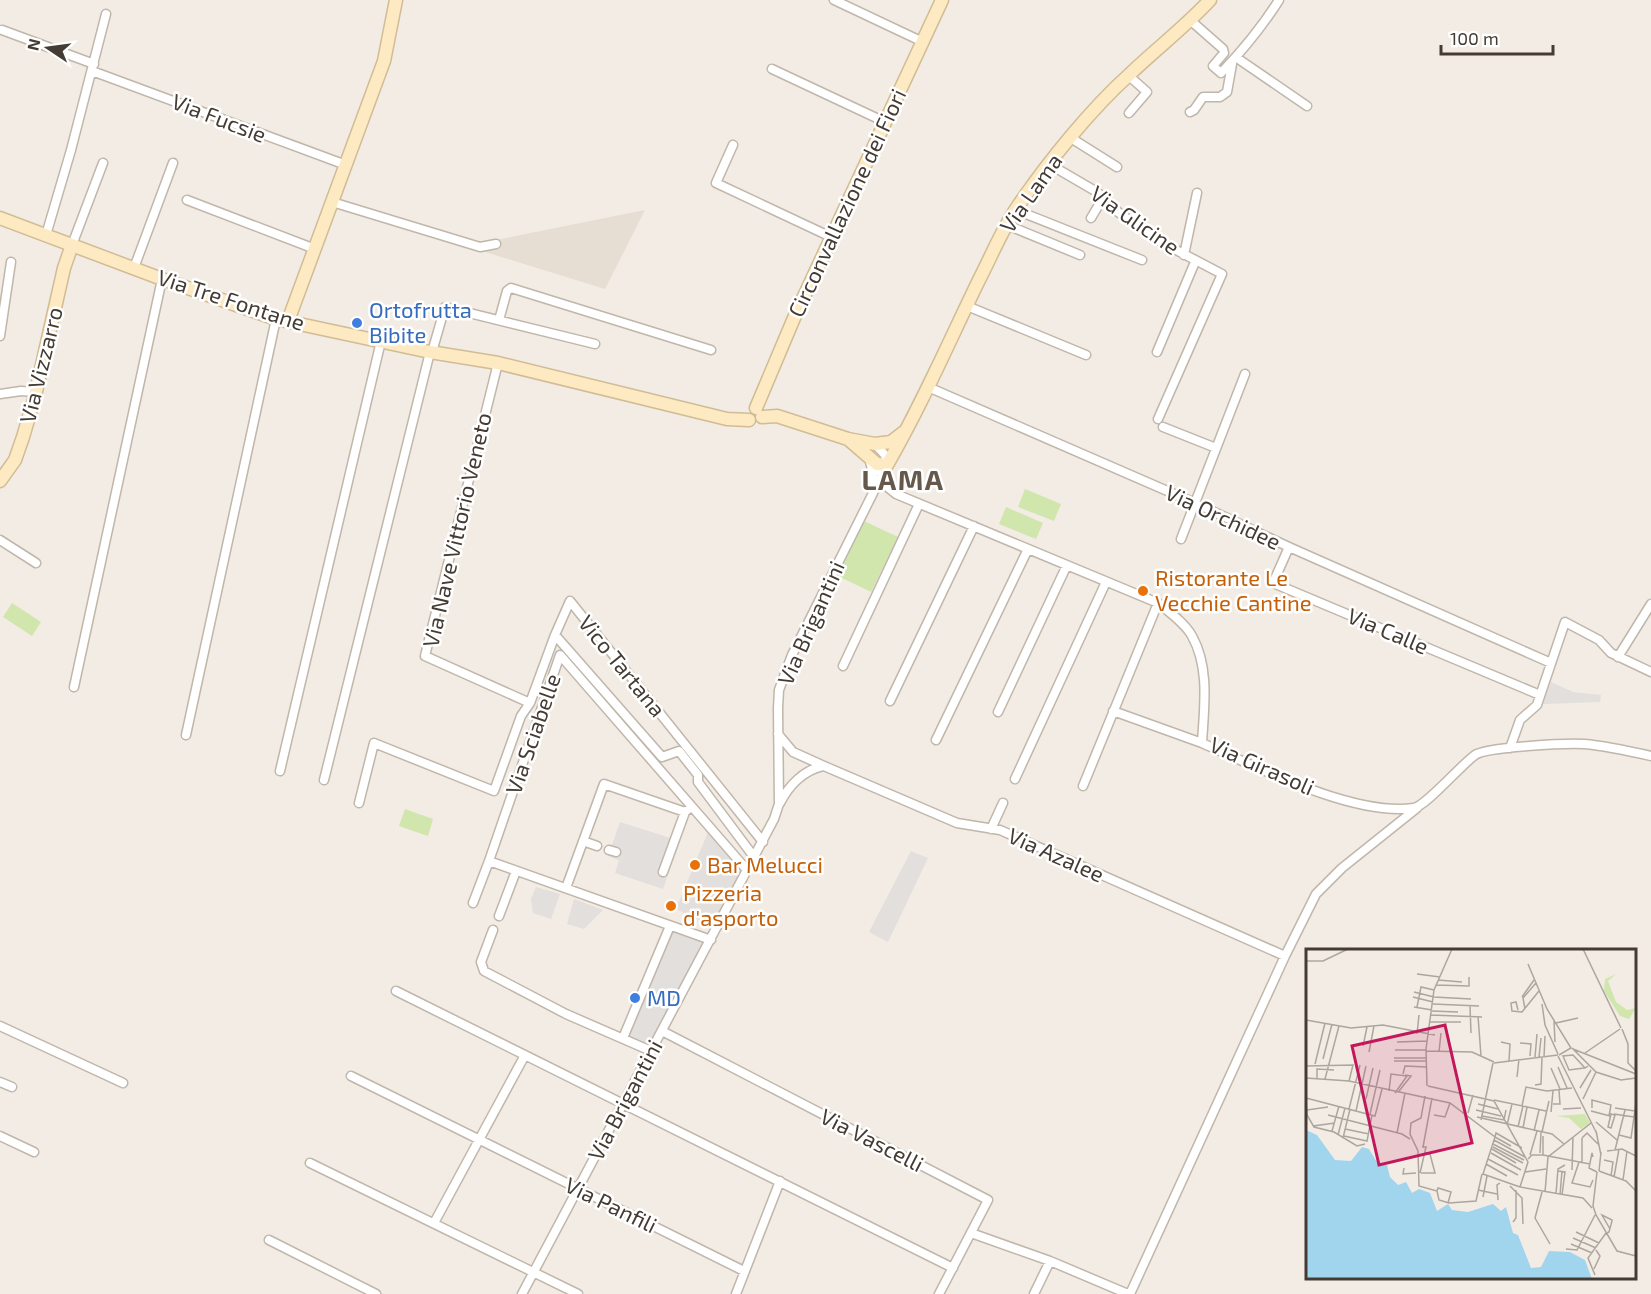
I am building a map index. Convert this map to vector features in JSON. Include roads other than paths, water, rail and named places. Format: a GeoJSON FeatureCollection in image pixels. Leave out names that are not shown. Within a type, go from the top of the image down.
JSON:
{"type":"FeatureCollection","features":[{"type":"Feature","properties":{"kind":"street"},"geometry":{"type":"LineString","coordinates":[[186,735],[282,320],[315,249],[384,61],[396,0]]}},
{"type":"Feature","properties":{"kind":"street"},"geometry":{"type":"LineString","coordinates":[[834,0],[923,42]]}},
{"type":"Feature","properties":{"kind":"street","name":"Circonvallazione dei Fiori"},"geometry":{"type":"LineString","coordinates":[[756,415],[831,237],[942,0]]}},
{"type":"Feature","properties":{"kind":"street","name":"Via Lama"},"geometry":{"type":"LineString","coordinates":[[878,460],[909,427],[1007,225],[1049,164],[1128,75],[1210,0]]}},
{"type":"Feature","properties":{"kind":"street"},"geometry":{"type":"LineString","coordinates":[[1190,20],[1223,49],[1224,53],[1213,66],[1221,73],[1234,61],[1263,25],[1279,0]]}},
{"type":"Feature","properties":{"kind":"street"},"geometry":{"type":"LineString","coordinates":[[46,235],[106,14]]}},
{"type":"Feature","properties":{"kind":"street","name":"Via Fucsie"},"geometry":{"type":"LineString","coordinates":[[2,30],[93,68],[345,165]]}},
{"type":"Feature","properties":{"kind":"street"},"geometry":{"type":"LineString","coordinates":[[1234,61],[1307,106]]}},
{"type":"Feature","properties":{"kind":"street"},"geometry":{"type":"LineString","coordinates":[[1190,112],[1203,97],[1211,99],[1227,92],[1234,61]]}},
{"type":"Feature","properties":{"kind":"street"},"geometry":{"type":"LineString","coordinates":[[772,69],[885,122]]}},
{"type":"Feature","properties":{"kind":"street"},"geometry":{"type":"LineString","coordinates":[[1128,75],[1148,93],[1129,112]]}},
{"type":"Feature","properties":{"kind":"street"},"geometry":{"type":"LineString","coordinates":[[1071,138],[1117,167]]}},
{"type":"Feature","properties":{"kind":"street"},"geometry":{"type":"LineString","coordinates":[[733,145],[716,183],[831,237]]}},
{"type":"Feature","properties":{"kind":"street"},"geometry":{"type":"LineString","coordinates":[[72,245],[103,163]]}},
{"type":"Feature","properties":{"kind":"street"},"geometry":{"type":"LineString","coordinates":[[134,268],[173,163]]}},
{"type":"Feature","properties":{"kind":"street","name":"Via Glicine"},"geometry":{"type":"LineString","coordinates":[[1049,164],[1097,192],[1156,240],[1222,274],[1161,423],[1216,448]]}},
{"type":"Feature","properties":{"kind":"street"},"geometry":{"type":"LineString","coordinates":[[1184,255],[1197,194]]}},
{"type":"Feature","properties":{"kind":"street"},"geometry":{"type":"LineString","coordinates":[[1090,218],[1102,198]]}},
{"type":"Feature","properties":{"kind":"street"},"geometry":{"type":"LineString","coordinates":[[187,200],[315,249]]}},
{"type":"Feature","properties":{"kind":"street"},"geometry":{"type":"LineString","coordinates":[[332,202],[480,247],[496,244]]}},
{"type":"Feature","properties":{"kind":"street"},"geometry":{"type":"LineString","coordinates":[[1016,210],[1142,260]]}},
{"type":"Feature","properties":{"kind":"street","name":"Via Tre Fontane"},"geometry":{"type":"LineString","coordinates":[[0,218],[162,279],[282,320],[431,352],[498,363],[727,418],[756,415],[777,416],[848,439],[878,460]]}},
{"type":"Feature","properties":{"kind":"street"},"geometry":{"type":"LineString","coordinates":[[1007,225],[1080,255]]}},
{"type":"Feature","properties":{"kind":"street","name":"Via Vizzarro"},"geometry":{"type":"LineString","coordinates":[[0,481],[17,454],[36,392],[64,268],[72,245]]}},
{"type":"Feature","properties":{"kind":"street"},"geometry":{"type":"LineString","coordinates":[[0,336],[11,262]]}},
{"type":"Feature","properties":{"kind":"street"},"geometry":{"type":"LineString","coordinates":[[1156,352],[1196,262]]}},
{"type":"Feature","properties":{"kind":"street"},"geometry":{"type":"LineString","coordinates":[[74,687],[162,279]]}},
{"type":"Feature","properties":{"kind":"street"},"geometry":{"type":"LineString","coordinates":[[499,320],[507,291],[511,288],[711,350]]}},
{"type":"Feature","properties":{"kind":"street"},"geometry":{"type":"LineString","coordinates":[[967,306],[1086,355]]}},
{"type":"Feature","properties":{"kind":"street"},"geometry":{"type":"LineString","coordinates":[[324,780],[443,308],[595,344]]}},
{"type":"Feature","properties":{"kind":"street"},"geometry":{"type":"LineString","coordinates":[[280,771],[381,341]]}},
{"type":"Feature","properties":{"kind":"street","name":"Via Nave Vittorio Veneto"},"geometry":{"type":"LineString","coordinates":[[498,363],[424,656],[530,703]]}},
{"type":"Feature","properties":{"kind":"street"},"geometry":{"type":"LineString","coordinates":[[1180,539],[1245,374]]}},
{"type":"Feature","properties":{"kind":"street","name":"Via Orchidee"},"geometry":{"type":"LineString","coordinates":[[928,387],[1195,502],[1289,548],[1551,663]]}},
{"type":"Feature","properties":{"kind":"street"},"geometry":{"type":"LineString","coordinates":[[0,394],[21,391],[36,392]]}},
{"type":"Feature","properties":{"kind":"street"},"geometry":{"type":"LineString","coordinates":[[873,492],[873,473],[878,460],[891,442],[909,427]]}},
{"type":"Feature","properties":{"kind":"street","name":"Via Brigantini"},"geometry":{"type":"LineString","coordinates":[[522,1294],[763,842],[779,804],[779,690],[792,655],[873,492],[878,460]]}},
{"type":"Feature","properties":{"kind":"street","name":"Via Girasoli"},"geometry":{"type":"LineString","coordinates":[[878,460],[886,486],[896,494],[1158,603],[1175,617],[1192,635],[1200,657],[1205,683],[1202,743],[1281,778],[1344,801],[1392,810],[1417,808]]}},
{"type":"Feature","properties":{"kind":"street"},"geometry":{"type":"LineString","coordinates":[[843,666],[919,504]]}},
{"type":"Feature","properties":{"kind":"street"},"geometry":{"type":"LineString","coordinates":[[890,701],[974,526]]}},
{"type":"Feature","properties":{"kind":"street"},"geometry":{"type":"LineString","coordinates":[[0,540],[36,563]]}},
{"type":"Feature","properties":{"kind":"street","name":"Via Calle"},"geometry":{"type":"LineString","coordinates":[[1289,548],[1273,583],[1540,694]]}},
{"type":"Feature","properties":{"kind":"street"},"geometry":{"type":"LineString","coordinates":[[936,740],[1028,549]]}},
{"type":"Feature","properties":{"kind":"street"},"geometry":{"type":"LineString","coordinates":[[998,712],[1067,565]]}},
{"type":"Feature","properties":{"kind":"street"},"geometry":{"type":"LineString","coordinates":[[1015,779],[1106,582]]}},
{"type":"Feature","properties":{"kind":"street","name":"Vico Tartana"},"geometry":{"type":"LineString","coordinates":[[358,803],[374,743],[494,791],[521,716],[530,703],[570,601],[763,842]]}},
{"type":"Feature","properties":{"kind":"street"},"geometry":{"type":"LineString","coordinates":[[1083,786],[1158,603]]}},
{"type":"Feature","properties":{"kind":"street"},"geometry":{"type":"LineString","coordinates":[[1618,657],[1651,604]]}},
{"type":"Feature","properties":{"kind":"street"},"geometry":{"type":"LineString","coordinates":[[1510,748],[1520,720],[1537,705],[1565,622],[1599,640],[1611,653],[1651,672]]}},
{"type":"Feature","properties":{"kind":"street","name":"Via Sciabelle"},"geometry":{"type":"LineString","coordinates":[[555,635],[662,757],[679,751],[698,775],[698,782],[754,857]]}},
{"type":"Feature","properties":{"kind":"street","name":"Via Sciabelle"},"geometry":{"type":"LineString","coordinates":[[489,861],[560,655],[688,810],[747,870]]}},
{"type":"Feature","properties":{"kind":"street"},"geometry":{"type":"LineString","coordinates":[[1113,711],[1202,743]]}},
{"type":"Feature","properties":{"kind":"street","name":"Via Azalee"},"geometry":{"type":"LineString","coordinates":[[778,734],[793,752],[824,766],[957,823],[1000,830],[1285,956]]}},
{"type":"Feature","properties":{"kind":"street"},"geometry":{"type":"LineString","coordinates":[[971,1233],[1050,1261],[1129,1294],[1285,956],[1316,894],[1342,868],[1417,808],[1478,753],[1510,748],[1581,744],[1651,756]]}},
{"type":"Feature","properties":{"kind":"street"},"geometry":{"type":"LineString","coordinates":[[779,755],[793,752]]}},
{"type":"Feature","properties":{"kind":"street"},"geometry":{"type":"LineString","coordinates":[[779,804],[801,776],[810,769],[824,766]]}},
{"type":"Feature","properties":{"kind":"street"},"geometry":{"type":"LineString","coordinates":[[779,774],[792,778],[801,776]]}},
{"type":"Feature","properties":{"kind":"street"},"geometry":{"type":"LineString","coordinates":[[566,888],[604,784],[688,810],[663,872]]}},
{"type":"Feature","properties":{"kind":"street"},"geometry":{"type":"LineString","coordinates":[[991,829],[1003,803]]}},
{"type":"Feature","properties":{"kind":"street"},"geometry":{"type":"LineString","coordinates":[[583,841],[597,846]]}},
{"type":"Feature","properties":{"kind":"street"},"geometry":{"type":"LineString","coordinates":[[473,903],[489,861],[711,940]]}},
{"type":"Feature","properties":{"kind":"street"},"geometry":{"type":"LineString","coordinates":[[499,916],[516,871]]}},
{"type":"Feature","properties":{"kind":"street"},"geometry":{"type":"LineString","coordinates":[[623,1038],[670,926]]}},
{"type":"Feature","properties":{"kind":"street"},"geometry":{"type":"LineString","coordinates":[[493,930],[481,962],[484,971],[566,1014],[651,1052]]}},
{"type":"Feature","properties":{"kind":"street"},"geometry":{"type":"LineString","coordinates":[[396,992],[953,1268]]}},
{"type":"Feature","properties":{"kind":"street"},"geometry":{"type":"LineString","coordinates":[[0,1026],[123,1083]]}},
{"type":"Feature","properties":{"kind":"street","name":"Via Vascelli"},"geometry":{"type":"LineString","coordinates":[[662,1031],[988,1200],[939,1294]]}},
{"type":"Feature","properties":{"kind":"street"},"geometry":{"type":"LineString","coordinates":[[434,1223],[525,1055]]}},
{"type":"Feature","properties":{"kind":"street","name":"Via Panfili"},"geometry":{"type":"LineString","coordinates":[[351,1076],[744,1271]]}},
{"type":"Feature","properties":{"kind":"street"},"geometry":{"type":"LineString","coordinates":[[0,1082],[12,1087]]}},
{"type":"Feature","properties":{"kind":"street"},"geometry":{"type":"LineString","coordinates":[[0,1136],[34,1152]]}},
{"type":"Feature","properties":{"kind":"street"},"geometry":{"type":"LineString","coordinates":[[310,1163],[578,1294]]}},
{"type":"Feature","properties":{"kind":"street"},"geometry":{"type":"LineString","coordinates":[[736,1294],[780,1181]]}},
{"type":"Feature","properties":{"kind":"street"},"geometry":{"type":"LineString","coordinates":[[269,1240],[376,1294]]}},
{"type":"Feature","properties":{"kind":"street"},"geometry":{"type":"LineString","coordinates":[[1034,1294],[1050,1261]]}},
{"type":"Feature","properties":{"kind":"place","name":"Ortofrutta Bibite"},"geometry":{"type":"Point","coordinates":[357,323]}},
{"type":"Feature","properties":{"kind":"place","name":"Ristorante Le Vecchie Cantine"},"geometry":{"type":"Point","coordinates":[1143,591]}},
{"type":"Feature","properties":{"kind":"place","name":"Bar Melucci"},"geometry":{"type":"Point","coordinates":[695,865]}},
{"type":"Feature","properties":{"kind":"place","name":"Pizzeria d'asporto"},"geometry":{"type":"Point","coordinates":[671,906]}},
{"type":"Feature","properties":{"kind":"place","name":"MD"},"geometry":{"type":"Point","coordinates":[635,998]}},
{"type":"Feature","properties":{"kind":"district","name":"LAMA"},"geometry":{"type":"Point","coordinates":[903,480]}}]}
